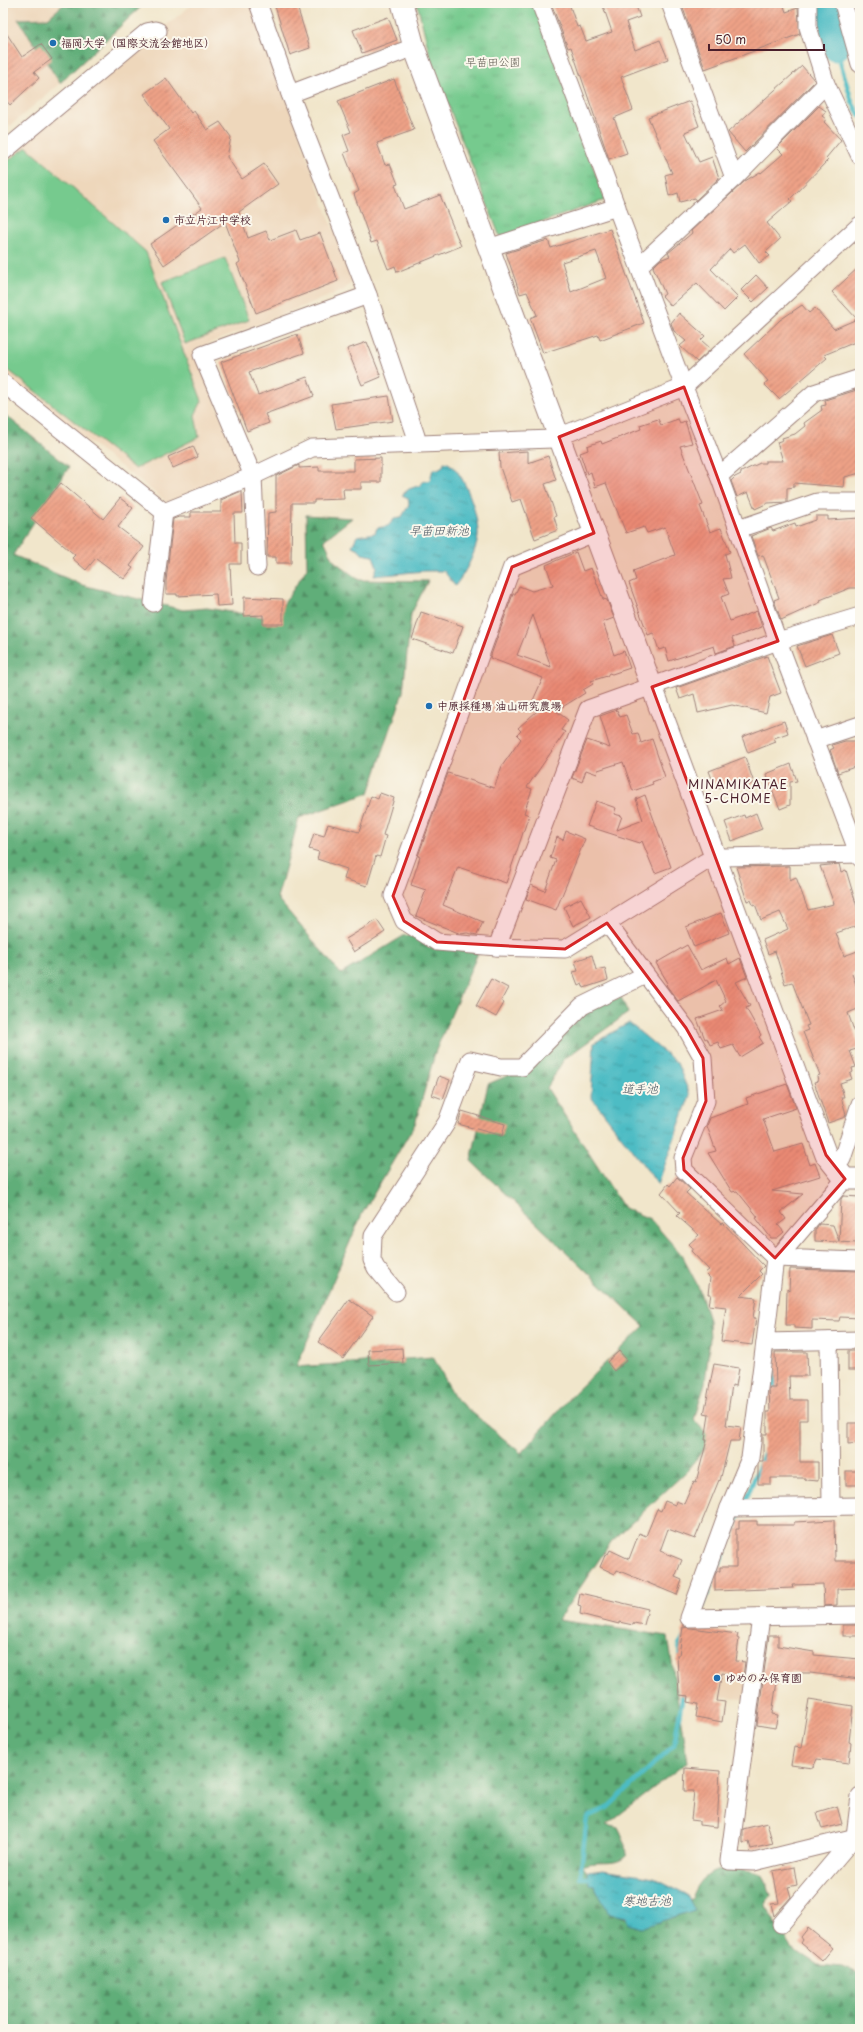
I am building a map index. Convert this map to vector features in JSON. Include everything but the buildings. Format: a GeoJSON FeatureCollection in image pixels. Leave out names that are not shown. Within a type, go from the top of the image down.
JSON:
{"type":"FeatureCollection","features":[{"type":"Feature","properties":{"kind":"street"},"geometry":{"type":"LineString","coordinates":[[258,3],[290,94],[368,295],[416,436],[413,444]]}},
{"type":"Feature","properties":{"kind":"street"},"geometry":{"type":"LineString","coordinates":[[402,3],[414,47],[715,860],[823,1147],[845,1174]]}},
{"type":"Feature","properties":{"kind":"street"},"geometry":{"type":"LineString","coordinates":[[540,3],[684,387],[719,476],[778,641],[860,856],[724,856],[705,862],[565,949],[496,948],[437,942],[404,920],[393,896],[512,567],[594,533]]}},
{"type":"Feature","properties":{"kind":"street"},"geometry":{"type":"LineString","coordinates":[[670,3],[734,178]]}},
{"type":"Feature","properties":{"kind":"street"},"geometry":{"type":"LineString","coordinates":[[808,3],[808,27],[826,84],[860,156]]}},
{"type":"Feature","properties":{"kind":"street"},"geometry":{"type":"LineString","coordinates":[[844,3],[860,64]]}},
{"type":"Feature","properties":{"kind":"street"},"geometry":{"type":"LineString","coordinates":[[3,152],[147,32],[155,30],[158,31]]}},
{"type":"Feature","properties":{"kind":"street"},"geometry":{"type":"LineString","coordinates":[[290,94],[414,47]]}},
{"type":"Feature","properties":{"kind":"street"},"geometry":{"type":"LineString","coordinates":[[639,266],[734,178],[826,84]]}},
{"type":"Feature","properties":{"kind":"street"},"geometry":{"type":"LineString","coordinates":[[488,248],[616,207]]}},
{"type":"Feature","properties":{"kind":"street"},"geometry":{"type":"LineString","coordinates":[[164,512],[253,476],[312,448],[553,439],[684,387],[860,225]]}},
{"type":"Feature","properties":{"kind":"street"},"geometry":{"type":"LineString","coordinates":[[257,567],[253,476],[202,355],[368,295]]}},
{"type":"Feature","properties":{"kind":"street"},"geometry":{"type":"LineString","coordinates":[[719,476],[814,393],[860,378]]}},
{"type":"Feature","properties":{"kind":"street"},"geometry":{"type":"LineString","coordinates":[[3,383],[164,512]]}},
{"type":"Feature","properties":{"kind":"street"},"geometry":{"type":"LineString","coordinates":[[738,529],[817,502],[860,502]]}},
{"type":"Feature","properties":{"kind":"street"},"geometry":{"type":"LineString","coordinates":[[153,603],[164,512]]}},
{"type":"Feature","properties":{"kind":"street"},"geometry":{"type":"LineString","coordinates":[[496,948],[588,709],[778,641],[860,616]]}},
{"type":"Feature","properties":{"kind":"street"},"geometry":{"type":"LineString","coordinates":[[815,740],[860,725]]}},
{"type":"Feature","properties":{"kind":"street"},"geometry":{"type":"LineString","coordinates":[[607,923],[686,1028],[703,1058],[706,1101],[683,1158],[684,1170],[775,1258],[860,1261]]}},
{"type":"Feature","properties":{"kind":"street"},"geometry":{"type":"LineString","coordinates":[[396,1292],[376,1268],[372,1260],[372,1236],[447,1122],[470,1060],[501,1067],[522,1067],[582,1006],[645,975]]}},
{"type":"Feature","properties":{"kind":"street"},"geometry":{"type":"LineString","coordinates":[[845,1174],[842,1159],[860,1104]]}},
{"type":"Feature","properties":{"kind":"street"},"geometry":{"type":"LineString","coordinates":[[775,1258],[780,1255],[845,1174]]}},
{"type":"Feature","properties":{"kind":"street"},"geometry":{"type":"LineString","coordinates":[[775,1258],[750,1458],[729,1508],[695,1618],[860,1615]]}},
{"type":"Feature","properties":{"kind":"street"},"geometry":{"type":"LineString","coordinates":[[765,1342],[829,1347],[860,1340]]}},
{"type":"Feature","properties":{"kind":"street"},"geometry":{"type":"LineString","coordinates":[[829,1347],[831,1506]]}},
{"type":"Feature","properties":{"kind":"street"},"geometry":{"type":"LineString","coordinates":[[729,1508],[860,1506]]}},
{"type":"Feature","properties":{"kind":"street"},"geometry":{"type":"LineString","coordinates":[[761,1617],[729,1861],[754,1862],[858,1836]]}},
{"type":"Feature","properties":{"kind":"street"},"geometry":{"type":"LineString","coordinates":[[781,1924],[858,1836],[860,1796]]}},
{"type":"Feature","properties":{"kind":"highlighted area"},"geometry":{"type":"Polygon","coordinates":[[[684,387],[778,641],[652,687],[826,1155],[845,1179],[775,1258],[684,1170],[683,1158],[706,1101],[703,1058],[686,1028],[607,923],[565,949],[437,942],[404,921],[393,896],[512,567],[594,533],[559,437],[684,387]]]}},
{"type":"Feature","properties":{"kind":"shaded area","name":"福岡大学（国際交流会館地区）"},"geometry":{"type":"Polygon","coordinates":[[[3,3],[145,3],[60,83],[10,126],[3,116],[3,3]]]}},
{"type":"Feature","properties":{"kind":"shaded area","name":"市立片江中学校"},"geometry":{"type":"Polygon","coordinates":[[[194,3],[252,3],[352,282],[344,290],[195,349],[240,468],[168,503],[3,375],[3,158],[194,3]]]}},
{"type":"Feature","properties":{"kind":"shaded area","name":"ゆめのみ保育園"},"geometry":{"type":"Polygon","coordinates":[[[683,1658],[753,1661],[747,1699],[683,1696],[683,1658]]]}},
{"type":"Feature","properties":{"kind":"green space"},"geometry":{"type":"Polygon","coordinates":[[[65,3],[145,3],[60,83],[18,19],[48,18],[65,3]]]}},
{"type":"Feature","properties":{"kind":"green space","name":"早苗田公園"},"geometry":{"type":"Polygon","coordinates":[[[417,3],[534,3],[605,200],[500,237],[432,64],[417,3]]]}},
{"type":"Feature","properties":{"kind":"green space"},"geometry":{"type":"Polygon","coordinates":[[[27,147],[146,252],[202,401],[195,415],[199,437],[135,469],[3,366],[3,164],[27,147]]]}},
{"type":"Feature","properties":{"kind":"green space"},"geometry":{"type":"Polygon","coordinates":[[[225,258],[249,320],[185,344],[162,282],[225,258]]]}},
{"type":"Feature","properties":{"kind":"green space"},"geometry":{"type":"Polygon","coordinates":[[[3,413],[69,467],[13,555],[82,585],[183,610],[207,608],[274,619],[307,568],[306,515],[352,518],[324,540],[334,561],[359,580],[428,581],[411,614],[403,692],[369,793],[299,818],[277,898],[341,974],[405,935],[478,953],[436,1050],[415,1124],[362,1214],[296,1367],[433,1357],[456,1399],[521,1453],[572,1395],[644,1326],[471,1161],[488,1084],[528,1067],[580,1017],[597,1006],[621,997],[628,1013],[564,1059],[547,1088],[624,1208],[650,1219],[681,1254],[698,1286],[709,1320],[710,1339],[705,1383],[694,1420],[708,1435],[707,1445],[688,1470],[611,1542],[558,1620],[668,1636],[687,1762],[606,1825],[618,1828],[626,1844],[627,1855],[623,1859],[583,1866],[609,1912],[634,1921],[692,1899],[701,1882],[706,1876],[713,1872],[737,1869],[760,1874],[764,1877],[771,1895],[765,1906],[792,1948],[818,1965],[842,1967],[860,1975],[860,2029],[3,2029],[3,413]]]}},
{"type":"Feature","properties":{"kind":"water","name":"早苗田新池"},"geometry":{"type":"Polygon","coordinates":[[[444,462],[451,465],[464,483],[470,496],[477,522],[477,542],[471,560],[462,576],[455,586],[444,571],[424,571],[374,576],[377,567],[373,556],[362,554],[359,549],[352,546],[357,536],[375,533],[377,528],[388,526],[394,519],[401,518],[409,505],[408,498],[402,495],[409,489],[421,485],[422,482],[430,480],[433,469],[438,469],[443,466],[444,462]]]}},
{"type":"Feature","properties":{"kind":"water","name":"道手池"},"geometry":{"type":"Polygon","coordinates":[[[629,1023],[677,1063],[690,1095],[658,1184],[591,1097],[594,1043],[629,1023]]]}},
{"type":"Feature","properties":{"kind":"water","name":"寒地古池"},"geometry":{"type":"Polygon","coordinates":[[[603,1870],[654,1878],[686,1894],[695,1910],[641,1928],[629,1924],[627,1917],[609,1914],[594,1885],[589,1884],[588,1872],[603,1870]]]}},
{"type":"Feature","properties":{"kind":"waterway"},"geometry":{"type":"LineString","coordinates":[[829,3],[836,48]]}},
{"type":"Feature","properties":{"kind":"waterway"},"geometry":{"type":"LineString","coordinates":[[836,48],[852,102],[860,116]]}},
{"type":"Feature","properties":{"kind":"waterway"},"geometry":{"type":"LineString","coordinates":[[773,1393],[776,1371]]}},
{"type":"Feature","properties":{"kind":"waterway"},"geometry":{"type":"LineString","coordinates":[[744,1505],[764,1454]]}},
{"type":"Feature","properties":{"kind":"waterway"},"geometry":{"type":"LineString","coordinates":[[698,1613],[702,1608],[741,1511]]}},
{"type":"Feature","properties":{"kind":"waterway"},"geometry":{"type":"LineString","coordinates":[[680,1658],[679,1646],[691,1622]]}},
{"type":"Feature","properties":{"kind":"waterway"},"geometry":{"type":"LineString","coordinates":[[588,1878],[580,1878],[587,1817],[607,1808],[674,1745],[682,1699],[681,1689]]}},
{"type":"Feature","properties":{"kind":"place","name":"福岡大学（国際交流会館地区）"},"geometry":{"type":"Point","coordinates":[53,43]}},
{"type":"Feature","properties":{"kind":"place","name":"市立片江中学校"},"geometry":{"type":"Point","coordinates":[166,220]}},
{"type":"Feature","properties":{"kind":"place","name":"中原採種場 油山研究農場"},"geometry":{"type":"Point","coordinates":[429,706]}},
{"type":"Feature","properties":{"kind":"place","name":"ゆめのみ保育園"},"geometry":{"type":"Point","coordinates":[717,1678]}},
{"type":"Feature","properties":{"kind":"district","name":"MINAMIKATAE 5-CHOME"},"geometry":{"type":"Point","coordinates":[738,792]}}]}
